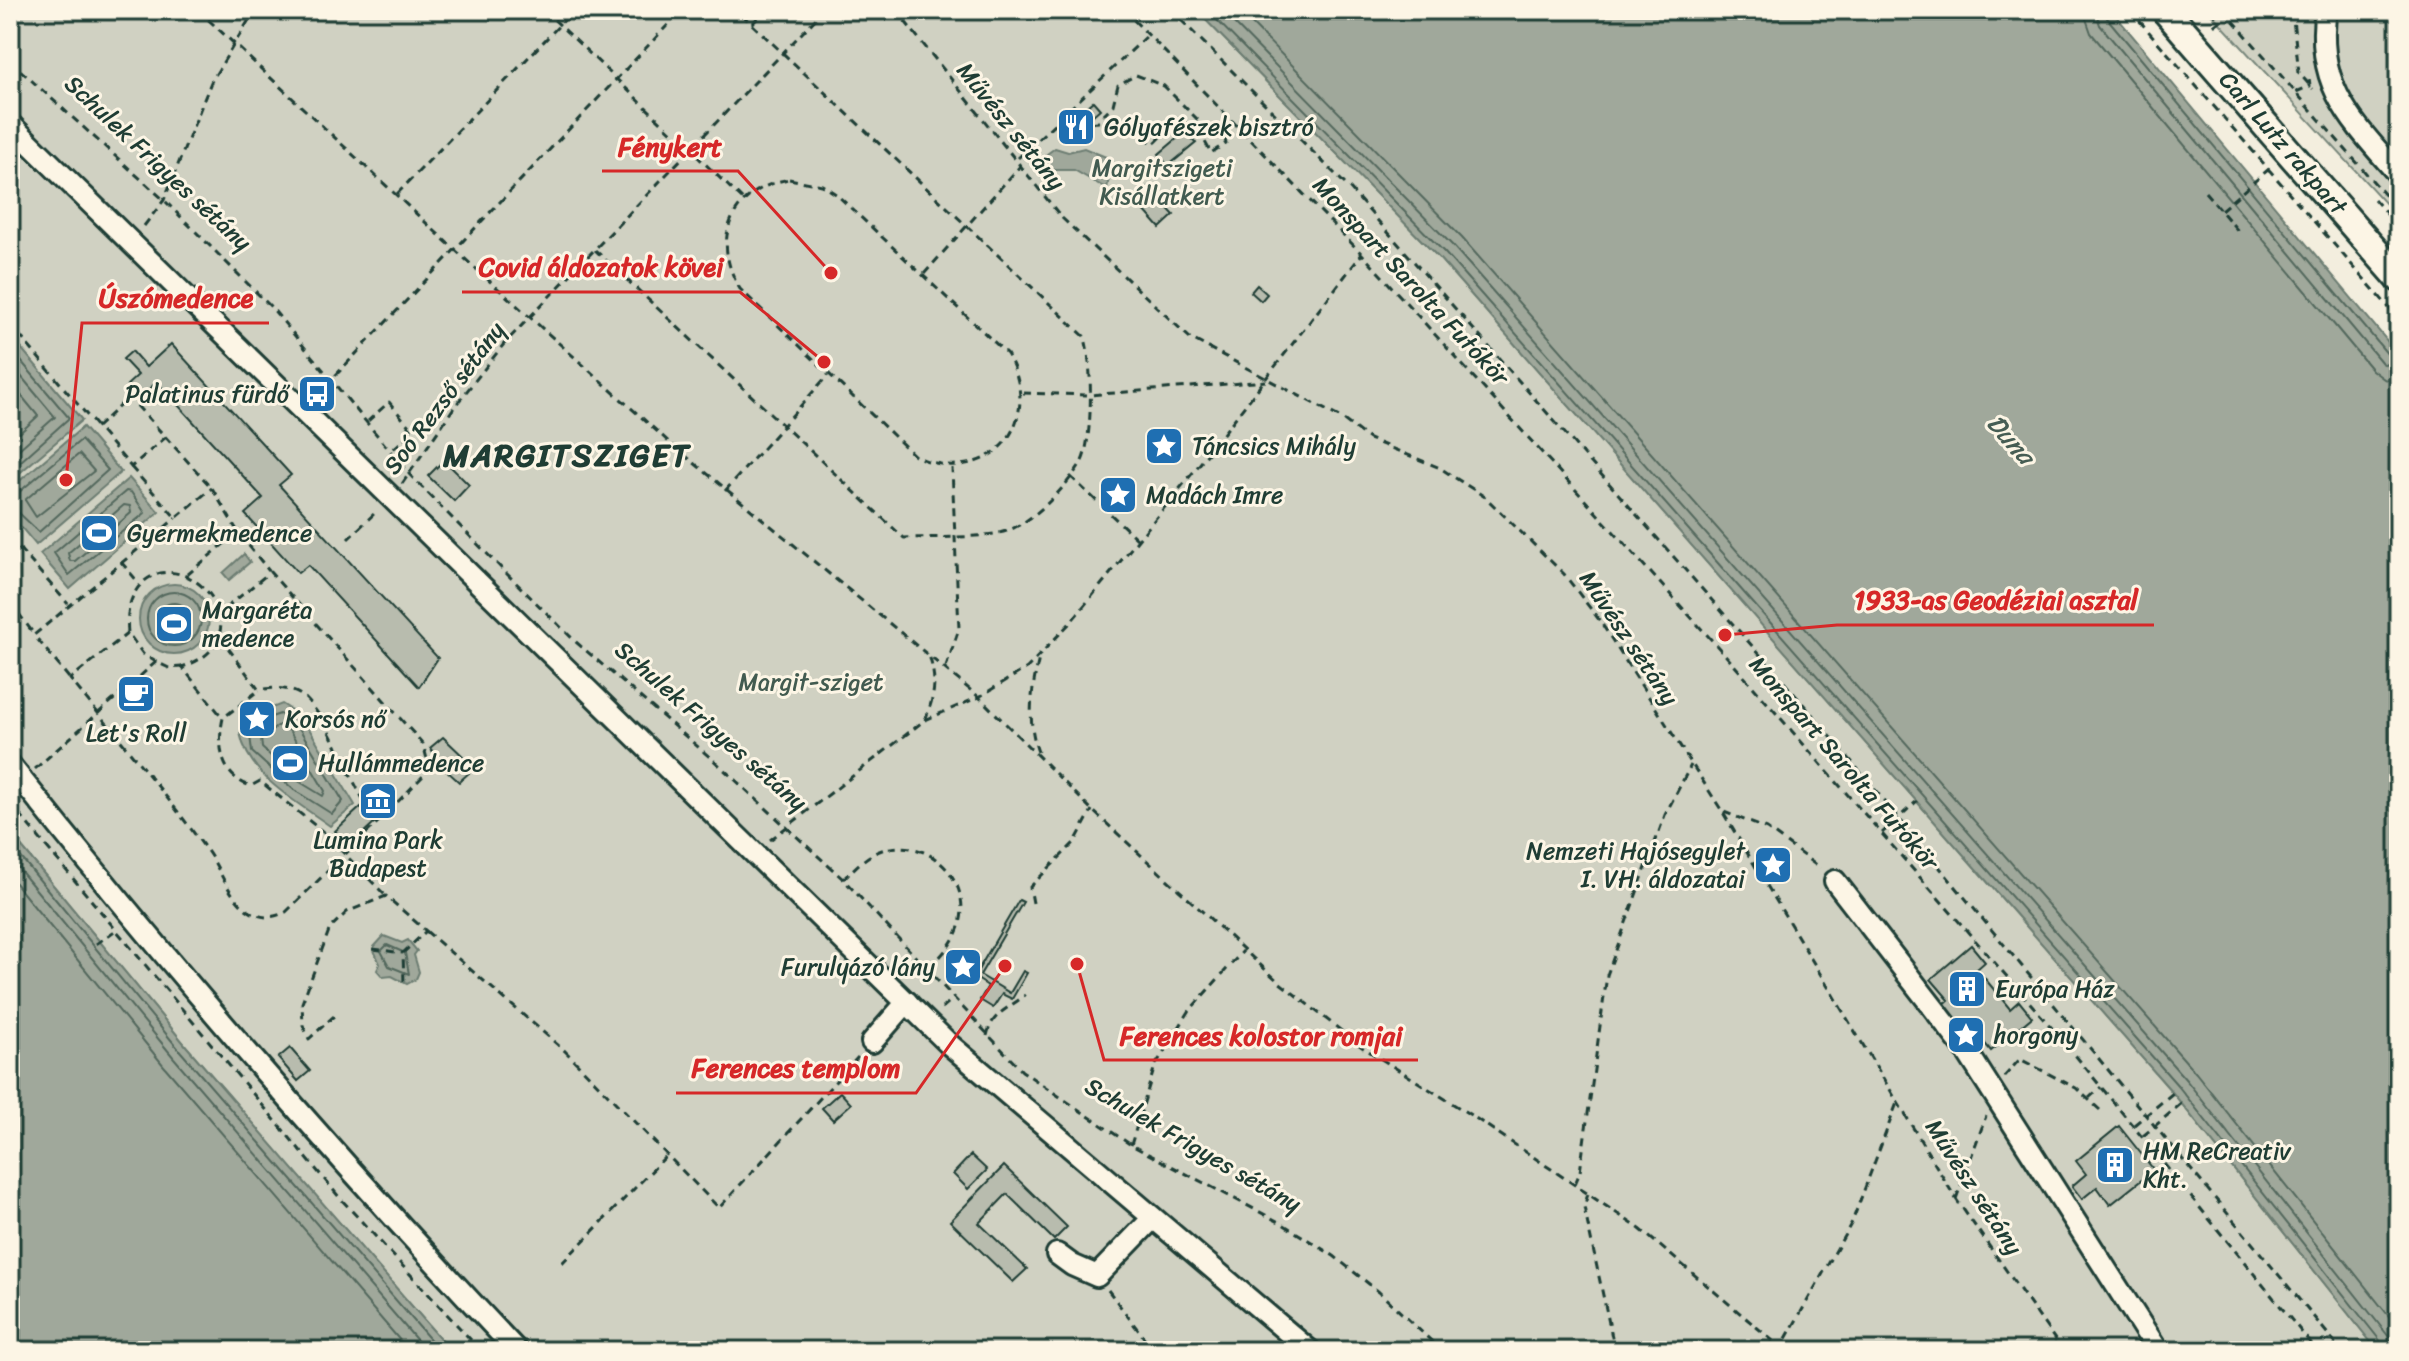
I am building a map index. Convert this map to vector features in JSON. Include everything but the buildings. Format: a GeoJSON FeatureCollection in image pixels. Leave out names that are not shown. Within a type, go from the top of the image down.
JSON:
{"type":"FeatureCollection","features":[{"type":"Feature","properties":{"kind":"main road","name":"Carl Lutz rakpart"},"geometry":{"type":"LineString","coordinates":[[2165,10],[2399,278]]}},
{"type":"Feature","properties":{"kind":"street"},"geometry":{"type":"LineString","coordinates":[[2326,10],[2325,57],[2342,110],[2399,175]]}},
{"type":"Feature","properties":{"kind":"street"},"geometry":{"type":"LineString","coordinates":[[10,124],[996,1087],[1310,1351]]}},
{"type":"Feature","properties":{"kind":"street"},"geometry":{"type":"LineString","coordinates":[[16,772],[132,917],[295,1106],[517,1351]]}},
{"type":"Feature","properties":{"kind":"street"},"geometry":{"type":"LineString","coordinates":[[1835,881],[1966,1050],[2158,1351]]}},
{"type":"Feature","properties":{"kind":"street"},"geometry":{"type":"LineString","coordinates":[[872,1042],[907,1002]]}},
{"type":"Feature","properties":{"kind":"street"},"geometry":{"type":"LineString","coordinates":[[1057,1254],[1072,1265],[1097,1276],[1153,1218]]}},
{"type":"Feature","properties":{"kind":"path"},"geometry":{"type":"LineString","coordinates":[[198,10],[454,249],[725,491],[946,667],[1092,810],[1243,951],[1362,1047],[1575,1184],[1673,1255],[1782,1350],[1852,1222],[1898,1101]]}},
{"type":"Feature","properties":{"kind":"path"},"geometry":{"type":"LineString","coordinates":[[132,241],[164,200],[211,82],[255,10]]}},
{"type":"Feature","properties":{"kind":"path"},"geometry":{"type":"LineString","coordinates":[[544,10],[743,200]]}},
{"type":"Feature","properties":{"kind":"path"},"geometry":{"type":"LineString","coordinates":[[397,194],[574,10]]}},
{"type":"Feature","properties":{"kind":"path"},"geometry":{"type":"LineString","coordinates":[[303,410],[682,10]]}},
{"type":"Feature","properties":{"kind":"path"},"geometry":{"type":"LineString","coordinates":[[595,250],[895,533],[904,538],[1008,531],[1034,514],[1082,462],[1088,439],[1089,395],[1088,346],[1084,336],[737,10]]}},
{"type":"Feature","properties":{"kind":"path"},"geometry":{"type":"LineString","coordinates":[[752,24],[765,10]]}},
{"type":"Feature","properties":{"kind":"path","name":"Soó Rezső sétány"},"geometry":{"type":"LineString","coordinates":[[392,497],[463,396],[529,317],[824,10]]}},
{"type":"Feature","properties":{"kind":"path","name":"Művész sétány"},"geometry":{"type":"LineString","coordinates":[[896,10],[1062,218],[1190,338],[1266,381],[1341,418],[1369,439],[1440,468],[1494,505],[1564,574],[1600,621],[1722,811],[1833,1000],[1956,1199],[2063,1351]]}},
{"type":"Feature","properties":{"kind":"path","name":"Monspart Sarolta Futókör"},"geometry":{"type":"LineString","coordinates":[[1124,10],[1362,254],[1502,405],[1882,833],[2102,1087],[2317,1351]]}},
{"type":"Feature","properties":{"kind":"path"},"geometry":{"type":"LineString","coordinates":[[1171,10],[1350,189],[1900,817],[2342,1351]]}},
{"type":"Feature","properties":{"kind":"path"},"geometry":{"type":"LineString","coordinates":[[2130,10],[2399,319]]}},
{"type":"Feature","properties":{"kind":"path"},"geometry":{"type":"LineString","coordinates":[[2211,10],[2215,15]]}},
{"type":"Feature","properties":{"kind":"path"},"geometry":{"type":"LineString","coordinates":[[2224,10],[2398,208],[2388,215]]}},
{"type":"Feature","properties":{"kind":"path"},"geometry":{"type":"LineString","coordinates":[[1016,159],[1149,34]]}},
{"type":"Feature","properties":{"kind":"path","name":"Schulek Frigyes sétány"},"geometry":{"type":"LineString","coordinates":[[10,61],[164,200],[272,308],[410,475],[576,642],[843,879],[1022,1071],[1131,1145],[1281,1223],[1334,1256],[1379,1292],[1442,1351]]}},
{"type":"Feature","properties":{"kind":"path"},"geometry":{"type":"LineString","coordinates":[[1069,112],[1081,125],[1099,119],[1113,105],[1118,85],[1136,75],[1164,86],[1186,112],[1206,128],[1224,134],[1226,143],[1211,153],[1203,138],[1180,118]]}},
{"type":"Feature","properties":{"kind":"path"},"geometry":{"type":"LineString","coordinates":[[2296,92],[2310,86]]}},
{"type":"Feature","properties":{"kind":"path"},"geometry":{"type":"LineString","coordinates":[[1099,119],[1138,133],[1154,144],[1186,112]]}},
{"type":"Feature","properties":{"kind":"path"},"geometry":{"type":"LineString","coordinates":[[924,274],[970,227],[1021,165]]}},
{"type":"Feature","properties":{"kind":"path"},"geometry":{"type":"LineString","coordinates":[[2221,210],[2269,169]]}},
{"type":"Feature","properties":{"kind":"path"},"geometry":{"type":"LineString","coordinates":[[780,180],[806,180],[822,185],[924,274],[1007,354],[1018,372],[1022,393],[1018,421],[1003,445],[980,462],[952,468],[932,465],[915,456],[828,375],[740,289],[730,273],[725,254],[726,234],[743,200],[756,189],[780,180]]}},
{"type":"Feature","properties":{"kind":"path"},"geometry":{"type":"LineString","coordinates":[[2205,192],[2239,232]]}},
{"type":"Feature","properties":{"kind":"path"},"geometry":{"type":"LineString","coordinates":[[2374,199],[2399,228]]}},
{"type":"Feature","properties":{"kind":"path"},"geometry":{"type":"LineString","coordinates":[[756,853],[786,826],[925,720],[979,697],[1027,668],[1138,540],[1266,381],[1362,254]]}},
{"type":"Feature","properties":{"kind":"path"},"geometry":{"type":"LineString","coordinates":[[10,324],[176,518]]}},
{"type":"Feature","properties":{"kind":"path"},"geometry":{"type":"LineString","coordinates":[[725,491],[828,375]]}},
{"type":"Feature","properties":{"kind":"path"},"geometry":{"type":"LineString","coordinates":[[1022,393],[1089,395],[1266,381]]}},
{"type":"Feature","properties":{"kind":"path"},"geometry":{"type":"LineString","coordinates":[[10,602],[207,850],[228,887],[245,908],[257,916],[272,918],[286,912],[426,773],[428,763],[423,744],[270,572],[238,532],[212,488],[129,397],[97,427]]}},
{"type":"Feature","properties":{"kind":"path"},"geometry":{"type":"LineString","coordinates":[[367,421],[389,402],[413,431],[391,451]]}},
{"type":"Feature","properties":{"kind":"path"},"geometry":{"type":"LineString","coordinates":[[2392,408],[2399,415]]}},
{"type":"Feature","properties":{"kind":"path"},"geometry":{"type":"LineString","coordinates":[[131,467],[166,437]]}},
{"type":"Feature","properties":{"kind":"path"},"geometry":{"type":"LineString","coordinates":[[946,667],[959,629],[952,468]]}},
{"type":"Feature","properties":{"kind":"path"},"geometry":{"type":"LineString","coordinates":[[1070,476],[1138,540]]}},
{"type":"Feature","properties":{"kind":"path"},"geometry":{"type":"LineString","coordinates":[[34,635],[212,488]]}},
{"type":"Feature","properties":{"kind":"path"},"geometry":{"type":"LineString","coordinates":[[348,539],[372,515]]}},
{"type":"Feature","properties":{"kind":"path"},"geometry":{"type":"LineString","coordinates":[[187,575],[238,532]]}},
{"type":"Feature","properties":{"kind":"path"},"geometry":{"type":"LineString","coordinates":[[10,538],[68,605]]}},
{"type":"Feature","properties":{"kind":"path"},"geometry":{"type":"LineString","coordinates":[[121,562],[139,583]]}},
{"type":"Feature","properties":{"kind":"path"},"geometry":{"type":"LineString","coordinates":[[221,612],[270,572]]}},
{"type":"Feature","properties":{"kind":"path"},"geometry":{"type":"LineString","coordinates":[[152,574],[187,575],[212,593],[221,612],[220,637],[207,656],[182,667],[169,668],[143,654],[128,633],[130,599],[139,583],[152,574]]}},
{"type":"Feature","properties":{"kind":"path"},"geometry":{"type":"LineString","coordinates":[[70,679],[128,633]]}},
{"type":"Feature","properties":{"kind":"path"},"geometry":{"type":"LineString","coordinates":[[220,637],[259,690]]}},
{"type":"Feature","properties":{"kind":"path"},"geometry":{"type":"LineString","coordinates":[[1039,756],[1031,734],[1031,704],[1040,654]]}},
{"type":"Feature","properties":{"kind":"path"},"geometry":{"type":"LineString","coordinates":[[925,720],[935,695],[935,676],[929,655]]}},
{"type":"Feature","properties":{"kind":"path"},"geometry":{"type":"LineString","coordinates":[[16,772],[98,714],[156,662]]}},
{"type":"Feature","properties":{"kind":"path"},"geometry":{"type":"LineString","coordinates":[[182,667],[223,718]]}},
{"type":"Feature","properties":{"kind":"path"},"geometry":{"type":"LineString","coordinates":[[378,822],[361,800],[317,713],[305,698],[291,690],[259,690],[223,718],[219,736],[221,755],[229,773],[240,783],[251,786],[260,781],[323,832],[386,896],[565,1051],[719,1208],[872,1042]]}},
{"type":"Feature","properties":{"kind":"path"},"geometry":{"type":"LineString","coordinates":[[1575,1184],[1580,1172],[1607,975],[1665,815],[1691,765]]}},
{"type":"Feature","properties":{"kind":"path"},"geometry":{"type":"LineString","coordinates":[[1882,833],[1917,801]]}},
{"type":"Feature","properties":{"kind":"path"},"geometry":{"type":"LineString","coordinates":[[10,803],[340,1198],[481,1351]]}},
{"type":"Feature","properties":{"kind":"path"},"geometry":{"type":"LineString","coordinates":[[1033,903],[1030,887],[1075,842],[1092,810]]}},
{"type":"Feature","properties":{"kind":"path"},"geometry":{"type":"LineString","coordinates":[[1722,811],[1767,829],[1835,881]]}},
{"type":"Feature","properties":{"kind":"path"},"geometry":{"type":"LineString","coordinates":[[843,879],[863,859],[881,850],[901,847],[921,850],[939,860],[952,875],[960,894],[962,914],[956,934],[929,968]]}},
{"type":"Feature","properties":{"kind":"path"},"geometry":{"type":"LineString","coordinates":[[334,1016],[309,1039],[303,1025],[302,1003],[330,928],[347,912],[386,896]]}},
{"type":"Feature","properties":{"kind":"path"},"geometry":{"type":"LineString","coordinates":[[404,983],[403,953],[426,931]]}},
{"type":"Feature","properties":{"kind":"path"},"geometry":{"type":"LineString","coordinates":[[373,949],[403,953]]}},
{"type":"Feature","properties":{"kind":"path"},"geometry":{"type":"LineString","coordinates":[[1131,1145],[1155,1066],[1190,1010],[1243,951]]}},
{"type":"Feature","properties":{"kind":"path"},"geometry":{"type":"LineString","coordinates":[[987,1036],[989,1025],[1004,1007],[1025,995]]}},
{"type":"Feature","properties":{"kind":"path"},"geometry":{"type":"LineString","coordinates":[[944,1006],[954,998]]}},
{"type":"Feature","properties":{"kind":"path"},"geometry":{"type":"LineString","coordinates":[[1956,1199],[1979,1143],[1992,1091],[2020,1059],[2089,1098],[2100,1110]]}},
{"type":"Feature","properties":{"kind":"path"},"geometry":{"type":"LineString","coordinates":[[2089,1098],[2102,1087]]}},
{"type":"Feature","properties":{"kind":"path"},"geometry":{"type":"LineString","coordinates":[[2134,1125],[2173,1093]]}},
{"type":"Feature","properties":{"kind":"path"},"geometry":{"type":"LineString","coordinates":[[2143,1136],[2182,1103]]}},
{"type":"Feature","properties":{"kind":"path"},"geometry":{"type":"LineString","coordinates":[[562,1263],[667,1155]]}},
{"type":"Feature","properties":{"kind":"path"},"geometry":{"type":"LineString","coordinates":[[1588,1194],[1584,1207],[1615,1351]]}},
{"type":"Feature","properties":{"kind":"path"},"geometry":{"type":"LineString","coordinates":[[1097,1276],[1154,1351]]}},
{"type":"Feature","properties":{"kind":"green space","name":"Margit-sziget"},"geometry":{"type":"Polygon","coordinates":[[[10,10],[1196,10],[1439,258],[2173,1093],[2378,1351],[451,1351],[187,1047],[10,833],[10,10]]]}},
{"type":"Feature","properties":{"kind":"green space"},"geometry":{"type":"Polygon","coordinates":[[[2208,10],[2399,10],[2399,218],[2208,10]]]}},
{"type":"Feature","properties":{"kind":"water","name":"Duna"},"geometry":{"type":"Polygon","coordinates":[[[1196,10],[2111,10],[2399,355],[2399,1351],[2378,1351],[2173,1093],[1439,258],[1196,10]]]}},
{"type":"Feature","properties":{"kind":"water"},"geometry":{"type":"Polygon","coordinates":[[[1055,148],[1068,152],[1084,148],[1106,157],[1110,172],[1107,189],[1074,170],[1042,170],[1039,160],[1055,148]]]}},
{"type":"Feature","properties":{"kind":"water"},"geometry":{"type":"Polygon","coordinates":[[[10,335],[82,420],[10,481],[10,335]]]}},
{"type":"Feature","properties":{"kind":"water"},"geometry":{"type":"Polygon","coordinates":[[[83,427],[121,472],[36,545],[10,514],[10,489],[83,427]]]}},
{"type":"Feature","properties":{"kind":"water","name":"Gyermekmedence"},"geometry":{"type":"Polygon","coordinates":[[[129,478],[159,512],[70,589],[40,554],[129,478]]]}},
{"type":"Feature","properties":{"kind":"water"},"geometry":{"type":"Polygon","coordinates":[[[244,554],[250,562],[229,580],[223,573],[244,554]]]}},
{"type":"Feature","properties":{"kind":"water","name":"Margaréta medence"},"geometry":{"type":"Polygon","coordinates":[[[174,584],[199,594],[209,619],[199,644],[174,654],[149,644],[139,619],[149,594],[174,584]]]}},
{"type":"Feature","properties":{"kind":"water","name":"Hullámmedence"},"geometry":{"type":"Polygon","coordinates":[[[282,704],[302,717],[355,805],[330,826],[276,787],[253,763],[245,749],[240,733],[264,711],[282,704]]]}},
{"type":"Feature","properties":{"kind":"water"},"geometry":{"type":"Polygon","coordinates":[[[10,833],[187,1047],[451,1351],[10,1351],[10,833]]]}},
{"type":"Feature","properties":{"kind":"water"},"geometry":{"type":"Polygon","coordinates":[[[384,936],[402,943],[408,940],[417,951],[414,955],[419,972],[416,979],[407,984],[392,976],[383,977],[377,970],[380,964],[373,948],[384,936]]]}},
{"type":"Feature","properties":{"kind":"place","name":"Gólyafészek bisztró"},"geometry":{"type":"Point","coordinates":[1076,127]}},
{"type":"Feature","properties":{"kind":"place","name":"Fénykert"},"geometry":{"type":"Point","coordinates":[831,273]}},
{"type":"Feature","properties":{"kind":"place","name":"Covid áldozatok kövei"},"geometry":{"type":"Point","coordinates":[824,362]}},
{"type":"Feature","properties":{"kind":"place","name":"Palatinus fürdő"},"geometry":{"type":"Point","coordinates":[317,394]}},
{"type":"Feature","properties":{"kind":"place","name":"Táncsics Mihály"},"geometry":{"type":"Point","coordinates":[1164,446]}},
{"type":"Feature","properties":{"kind":"place","name":"Úszómedence"},"geometry":{"type":"Point","coordinates":[66,480]}},
{"type":"Feature","properties":{"kind":"place","name":"Madách Imre"},"geometry":{"type":"Point","coordinates":[1118,495]}},
{"type":"Feature","properties":{"kind":"place","name":"Gyermekmedence"},"geometry":{"type":"Point","coordinates":[99,533]}},
{"type":"Feature","properties":{"kind":"place","name":"Margaréta medence"},"geometry":{"type":"Point","coordinates":[174,624]}},
{"type":"Feature","properties":{"kind":"place","name":"1933-as Geodéziai asztal"},"geometry":{"type":"Point","coordinates":[1725,635]}},
{"type":"Feature","properties":{"kind":"place","name":"Let's Roll"},"geometry":{"type":"Point","coordinates":[136,694]}},
{"type":"Feature","properties":{"kind":"place","name":"Korsós nő"},"geometry":{"type":"Point","coordinates":[257,719]}},
{"type":"Feature","properties":{"kind":"place","name":"Hullámmedence"},"geometry":{"type":"Point","coordinates":[290,763]}},
{"type":"Feature","properties":{"kind":"place","name":"Lumina Park Budapest"},"geometry":{"type":"Point","coordinates":[378,801]}},
{"type":"Feature","properties":{"kind":"place","name":"Nemzeti Hajósegylet I. VH. áldozatai"},"geometry":{"type":"Point","coordinates":[1773,865]}},
{"type":"Feature","properties":{"kind":"place","name":"Ferences kolostor romjai"},"geometry":{"type":"Point","coordinates":[1077,964]}},
{"type":"Feature","properties":{"kind":"place","name":"Ferences templom"},"geometry":{"type":"Point","coordinates":[1005,966]}},
{"type":"Feature","properties":{"kind":"place","name":"Furulyázó lány"},"geometry":{"type":"Point","coordinates":[963,967]}},
{"type":"Feature","properties":{"kind":"place","name":"Európa Ház"},"geometry":{"type":"Point","coordinates":[1967,989]}},
{"type":"Feature","properties":{"kind":"place","name":"horgony"},"geometry":{"type":"Point","coordinates":[1966,1035]}},
{"type":"Feature","properties":{"kind":"place","name":"HM ReCreativ Kht."},"geometry":{"type":"Point","coordinates":[2115,1165]}},
{"type":"Feature","properties":{"kind":"district","name":"MARGITSZIGET"},"geometry":{"type":"Point","coordinates":[567,455]}},
{"type":"Feature","properties":{"kind":"park label","name":"Margitszigeti Kisállatkert"},"geometry":{"type":"Point","coordinates":[1162,182]}}]}
